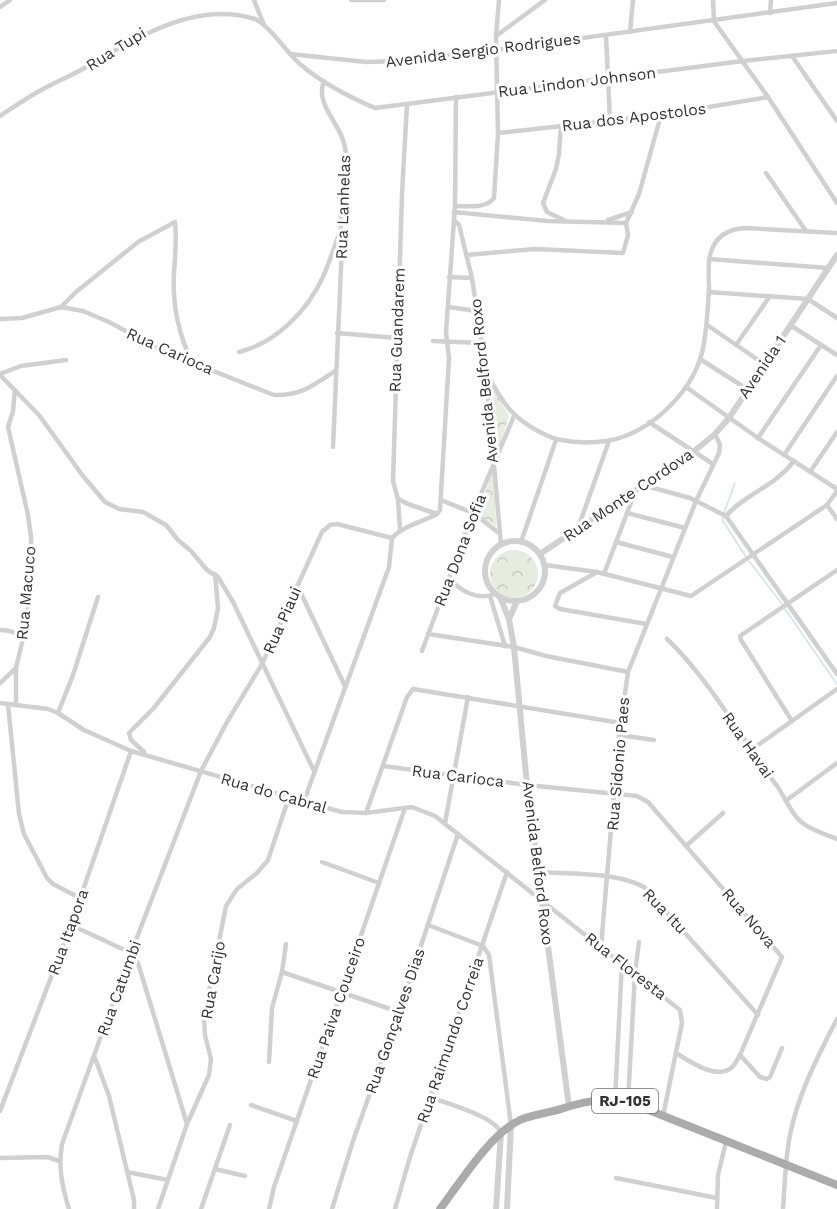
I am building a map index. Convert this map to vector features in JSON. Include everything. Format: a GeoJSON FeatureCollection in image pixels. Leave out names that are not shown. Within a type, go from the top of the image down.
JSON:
{"type":"FeatureCollection","features":[{"type":"Feature","properties":{"kind":"main road","name":"RJ-105"},"geometry":{"type":"LineString","coordinates":[[440,1209],[501,1133],[511,1125],[521,1120],[569,1107],[615,1099],[628,1102],[837,1185]]}},
{"type":"Feature","properties":{"kind":"street"},"geometry":{"type":"LineString","coordinates":[[0,8],[10,0]]}},
{"type":"Feature","properties":{"kind":"street"},"geometry":{"type":"LineString","coordinates":[[254,0],[264,25],[301,65],[324,81]]}},
{"type":"Feature","properties":{"kind":"street"},"geometry":{"type":"LineString","coordinates":[[351,0],[384,0]]}},
{"type":"Feature","properties":{"kind":"street"},"geometry":{"type":"LineString","coordinates":[[455,209],[483,205],[494,198],[498,133],[496,37],[499,0]]}},
{"type":"Feature","properties":{"kind":"street"},"geometry":{"type":"LineString","coordinates":[[496,37],[545,0]]}},
{"type":"Feature","properties":{"kind":"street"},"geometry":{"type":"LineString","coordinates":[[630,32],[633,0]]}},
{"type":"Feature","properties":{"kind":"street"},"geometry":{"type":"LineString","coordinates":[[713,0],[714,21],[768,97],[837,203]]}},
{"type":"Feature","properties":{"kind":"street"},"geometry":{"type":"LineString","coordinates":[[770,13],[771,0]]}},
{"type":"Feature","properties":{"kind":"street","name":"Avenida Sergio Rodrigues"},"geometry":{"type":"LineString","coordinates":[[290,54],[384,62],[496,50],[837,3]]}},
{"type":"Feature","properties":{"kind":"street","name":"Rua Tupi"},"geometry":{"type":"LineString","coordinates":[[0,116],[41,89],[82,70],[165,20],[191,11],[215,9],[240,13],[264,25]]}},
{"type":"Feature","properties":{"kind":"street"},"geometry":{"type":"LineString","coordinates":[[606,35],[610,122]]}},
{"type":"Feature","properties":{"kind":"street","name":"Rua Lindon Johnson"},"geometry":{"type":"LineString","coordinates":[[324,81],[375,108],[837,51]]}},
{"type":"Feature","properties":{"kind":"street"},"geometry":{"type":"LineString","coordinates":[[792,56],[837,121]]}},
{"type":"Feature","properties":{"kind":"street","name":"Rua Lanhelas"},"geometry":{"type":"LineString","coordinates":[[324,81],[321,92],[343,139],[346,155],[340,231],[342,246],[333,447]]}},
{"type":"Feature","properties":{"kind":"street"},"geometry":{"type":"LineString","coordinates":[[304,801],[389,567],[392,538],[400,530],[423,522],[440,510],[449,358],[449,277],[455,209],[456,97]]}},
{"type":"Feature","properties":{"kind":"street","name":"Rua dos Apostolos"},"geometry":{"type":"LineString","coordinates":[[498,133],[610,122],[768,97]]}},
{"type":"Feature","properties":{"kind":"street","name":"Rua Guandarem"},"geometry":{"type":"LineString","coordinates":[[398,499],[393,470],[407,104]]}},
{"type":"Feature","properties":{"kind":"street"},"geometry":{"type":"LineString","coordinates":[[466,255],[534,249],[623,253],[628,235],[626,223],[642,186],[661,115]]}},
{"type":"Feature","properties":{"kind":"street"},"geometry":{"type":"LineString","coordinates":[[561,126],[556,169],[545,197],[544,208],[547,212],[566,220]]}},
{"type":"Feature","properties":{"kind":"street"},"geometry":{"type":"LineString","coordinates":[[766,173],[806,231]]}},
{"type":"Feature","properties":{"kind":"street"},"geometry":{"type":"LineString","coordinates":[[455,209],[547,221],[626,223]]}},
{"type":"Feature","properties":{"kind":"street"},"geometry":{"type":"LineString","coordinates":[[605,221],[632,212]]}},
{"type":"Feature","properties":{"kind":"street","name":"Avenida Belford Roxo"},"geometry":{"type":"LineString","coordinates":[[454,220],[459,225],[472,278],[486,373],[501,545],[494,550],[486,565],[487,582],[509,619],[514,647],[527,785],[569,1107]]}},
{"type":"Feature","properties":{"kind":"street"},"geometry":{"type":"LineString","coordinates":[[61,307],[138,242],[175,222],[176,307],[185,348],[193,364]]}},
{"type":"Feature","properties":{"kind":"street"},"geometry":{"type":"LineString","coordinates":[[486,373],[514,416],[556,440],[609,441],[649,422],[670,406],[686,387],[700,359],[709,292],[709,259],[718,239],[727,232],[746,228],[837,233]]}},
{"type":"Feature","properties":{"kind":"street"},"geometry":{"type":"LineString","coordinates":[[239,352],[270,339],[281,332],[294,318],[322,279],[340,231]]}},
{"type":"Feature","properties":{"kind":"street","name":"Avenida 1"},"geometry":{"type":"LineString","coordinates":[[715,434],[729,418],[837,255]]}},
{"type":"Feature","properties":{"kind":"street"},"geometry":{"type":"LineString","coordinates":[[709,259],[828,268]]}},
{"type":"Feature","properties":{"kind":"street"},"geometry":{"type":"LineString","coordinates":[[449,277],[472,278]]}},
{"type":"Feature","properties":{"kind":"street"},"geometry":{"type":"LineString","coordinates":[[709,292],[808,299],[837,318]]}},
{"type":"Feature","properties":{"kind":"street"},"geometry":{"type":"LineString","coordinates":[[736,345],[770,296]]}},
{"type":"Feature","properties":{"kind":"street","name":"Rua Carioca"},"geometry":{"type":"LineString","coordinates":[[0,319],[22,318],[61,307],[83,311],[193,364],[226,375],[264,392],[282,395],[304,390],[335,371]]}},
{"type":"Feature","properties":{"kind":"street"},"geometry":{"type":"LineString","coordinates":[[448,308],[477,310]]}},
{"type":"Feature","properties":{"kind":"street"},"geometry":{"type":"LineString","coordinates":[[706,325],[765,363]]}},
{"type":"Feature","properties":{"kind":"street"},"geometry":{"type":"LineString","coordinates":[[790,325],[837,356]]}},
{"type":"Feature","properties":{"kind":"street"},"geometry":{"type":"LineString","coordinates":[[337,333],[397,338]]}},
{"type":"Feature","properties":{"kind":"street"},"geometry":{"type":"LineString","coordinates":[[433,341],[481,343]]}},
{"type":"Feature","properties":{"kind":"street"},"geometry":{"type":"LineString","coordinates":[[758,438],[821,345]]}},
{"type":"Feature","properties":{"kind":"street"},"geometry":{"type":"LineString","coordinates":[[700,359],[747,389]]}},
{"type":"Feature","properties":{"kind":"street"},"geometry":{"type":"LineString","coordinates":[[66,360],[21,366],[0,374],[39,415],[94,492],[105,502],[119,509],[143,512],[166,525],[207,570],[215,574],[233,602],[314,771]]}},
{"type":"Feature","properties":{"kind":"street"},"geometry":{"type":"LineString","coordinates":[[784,455],[837,376]]}},
{"type":"Feature","properties":{"kind":"street"},"geometry":{"type":"LineString","coordinates":[[545,565],[597,572],[691,596],[827,505],[837,490],[686,387]]}},
{"type":"Feature","properties":{"kind":"street","name":"Rua Macuco"},"geometry":{"type":"LineString","coordinates":[[15,390],[13,411],[8,427],[31,537],[32,572],[23,640],[16,668],[16,705]]}},
{"type":"Feature","properties":{"kind":"street","name":"Rua Dona Sofia"},"geometry":{"type":"LineString","coordinates":[[422,651],[473,513],[514,416]]}},
{"type":"Feature","properties":{"kind":"street"},"geometry":{"type":"LineString","coordinates":[[649,422],[713,464]]}},
{"type":"Feature","properties":{"kind":"street"},"geometry":{"type":"LineString","coordinates":[[2,423],[8,427]]}},
{"type":"Feature","properties":{"kind":"street"},"geometry":{"type":"LineString","coordinates":[[810,472],[837,432]]}},
{"type":"Feature","properties":{"kind":"street","name":"Rua Monte Cordova"},"geometry":{"type":"LineString","coordinates":[[540,554],[693,452],[715,434]]}},
{"type":"Feature","properties":{"kind":"street","name":"Rua Sidonio Paes"},"geometry":{"type":"LineString","coordinates":[[601,946],[609,877],[619,735],[628,672],[696,501],[720,449],[715,434]]}},
{"type":"Feature","properties":{"kind":"street"},"geometry":{"type":"LineString","coordinates":[[520,542],[556,440]]}},
{"type":"Feature","properties":{"kind":"street"},"geometry":{"type":"LineString","coordinates":[[577,529],[609,441]]}},
{"type":"Feature","properties":{"kind":"street"},"geometry":{"type":"LineString","coordinates":[[724,514],[777,480],[794,461]]}},
{"type":"Feature","properties":{"kind":"street"},"geometry":{"type":"LineString","coordinates":[[643,485],[696,501],[724,514],[750,557],[785,607],[837,674]]}},
{"type":"Feature","properties":{"kind":"street"},"geometry":{"type":"LineString","coordinates":[[604,574],[636,490]]}},
{"type":"Feature","properties":{"kind":"street"},"geometry":{"type":"LineString","coordinates":[[398,499],[437,514]]}},
{"type":"Feature","properties":{"kind":"street"},"geometry":{"type":"LineString","coordinates":[[398,499],[400,530]]}},
{"type":"Feature","properties":{"kind":"street"},"geometry":{"type":"LineString","coordinates":[[441,500],[473,513],[499,533]]}},
{"type":"Feature","properties":{"kind":"street"},"geometry":{"type":"LineString","coordinates":[[827,505],[837,519]]}},
{"type":"Feature","properties":{"kind":"street"},"geometry":{"type":"LineString","coordinates":[[627,513],[685,528]]}},
{"type":"Feature","properties":{"kind":"street","name":"Rua Piaui"},"geometry":{"type":"LineString","coordinates":[[201,771],[221,732],[262,664],[322,532],[330,525],[337,524],[392,538]]}},
{"type":"Feature","properties":{"kind":"street"},"geometry":{"type":"LineString","coordinates":[[449,578],[459,590],[467,593],[517,601],[526,599],[539,589],[545,573],[545,565],[540,554],[528,544],[520,542],[501,545]]}},
{"type":"Feature","properties":{"kind":"street"},"geometry":{"type":"LineString","coordinates":[[616,542],[673,558]]}},
{"type":"Feature","properties":{"kind":"street"},"geometry":{"type":"LineString","coordinates":[[792,721],[740,636],[837,570]]}},
{"type":"Feature","properties":{"kind":"street"},"geometry":{"type":"LineString","coordinates":[[597,572],[560,593],[555,606],[560,609],[646,624]]}},
{"type":"Feature","properties":{"kind":"street"},"geometry":{"type":"LineString","coordinates":[[149,756],[136,746],[129,733],[153,709],[210,637],[218,608],[215,574]]}},
{"type":"Feature","properties":{"kind":"street"},"geometry":{"type":"LineString","coordinates":[[297,585],[345,686]]}},
{"type":"Feature","properties":{"kind":"street"},"geometry":{"type":"LineString","coordinates":[[495,596],[505,646]]}},
{"type":"Feature","properties":{"kind":"street"},"geometry":{"type":"LineString","coordinates":[[58,713],[98,597]]}},
{"type":"Feature","properties":{"kind":"street"},"geometry":{"type":"LineString","coordinates":[[509,619],[517,601]]}},
{"type":"Feature","properties":{"kind":"street"},"geometry":{"type":"LineString","coordinates":[[0,630],[12,631],[23,640]]}},
{"type":"Feature","properties":{"kind":"street"},"geometry":{"type":"LineString","coordinates":[[428,634],[514,647],[546,656],[628,672]]}},
{"type":"Feature","properties":{"kind":"street","name":"Rua Havai"},"geometry":{"type":"LineString","coordinates":[[667,639],[693,667],[800,821],[837,839]]}},
{"type":"Feature","properties":{"kind":"street"},"geometry":{"type":"LineString","coordinates":[[0,683],[16,668]]}},
{"type":"Feature","properties":{"kind":"street"},"geometry":{"type":"LineString","coordinates":[[366,813],[411,691],[414,689],[621,723]]}},
{"type":"Feature","properties":{"kind":"street"},"geometry":{"type":"LineString","coordinates":[[751,750],[837,689]]}},
{"type":"Feature","properties":{"kind":"street"},"geometry":{"type":"LineString","coordinates":[[445,824],[468,697]]}},
{"type":"Feature","properties":{"kind":"street","name":"Rua do Cabral"},"geometry":{"type":"LineString","coordinates":[[0,703],[40,707],[58,713],[84,730],[131,751],[342,812],[366,813],[405,808],[420,809]]}},
{"type":"Feature","properties":{"kind":"street"},"geometry":{"type":"LineString","coordinates":[[8,704],[19,814],[24,834],[47,878],[53,884],[80,898]]}},
{"type":"Feature","properties":{"kind":"street"},"geometry":{"type":"LineString","coordinates":[[619,735],[654,740]]}},
{"type":"Feature","properties":{"kind":"street","name":"Rua Itapora"},"geometry":{"type":"LineString","coordinates":[[0,1111],[80,898],[131,751]]}},
{"type":"Feature","properties":{"kind":"street"},"geometry":{"type":"LineString","coordinates":[[787,800],[837,762]]}},
{"type":"Feature","properties":{"kind":"street","name":"Rua Carioca"},"geometry":{"type":"LineString","coordinates":[[383,766],[641,798]]}},
{"type":"Feature","properties":{"kind":"street","name":"Rua Catumbi"},"geometry":{"type":"LineString","coordinates":[[69,1209],[61,1180],[59,1161],[61,1150],[131,953],[201,771]]}},
{"type":"Feature","properties":{"kind":"street","name":"Rua Carijo"},"geometry":{"type":"LineString","coordinates":[[158,1209],[187,1124],[206,1084],[211,1067],[204,1017],[226,906],[237,889],[257,873],[268,860],[289,797]]}},
{"type":"Feature","properties":{"kind":"street","name":"Rua Nova"},"geometry":{"type":"LineString","coordinates":[[641,798],[648,802],[782,957],[740,1056]]}},
{"type":"Feature","properties":{"kind":"street","name":"Rua Paiva Couceiro"},"geometry":{"type":"LineString","coordinates":[[269,1209],[274,1187],[405,808]]}},
{"type":"Feature","properties":{"kind":"street","name":"Rua Floresta"},"geometry":{"type":"LineString","coordinates":[[420,809],[458,834],[680,1010],[682,1023],[663,1116]]}},
{"type":"Feature","properties":{"kind":"street"},"geometry":{"type":"LineString","coordinates":[[686,846],[723,813]]}},
{"type":"Feature","properties":{"kind":"street","name":"Rua Gonçalves Dias"},"geometry":{"type":"LineString","coordinates":[[332,1209],[458,834]]}},
{"type":"Feature","properties":{"kind":"street"},"geometry":{"type":"LineString","coordinates":[[322,862],[379,883]]}},
{"type":"Feature","properties":{"kind":"street","name":"Rua Raimundo Correia"},"geometry":{"type":"LineString","coordinates":[[395,1209],[430,1097],[507,872]]}},
{"type":"Feature","properties":{"kind":"street","name":"Rua Itu"},"geometry":{"type":"LineString","coordinates":[[539,872],[609,877],[632,881],[644,887],[654,895],[758,1015]]}},
{"type":"Feature","properties":{"kind":"street"},"geometry":{"type":"LineString","coordinates":[[70,925],[131,953],[141,970],[187,1124]]}},
{"type":"Feature","properties":{"kind":"street"},"geometry":{"type":"LineString","coordinates":[[428,925],[483,946],[489,955],[511,1125],[507,1209]]}},
{"type":"Feature","properties":{"kind":"street"},"geometry":{"type":"LineString","coordinates":[[628,1102],[635,973],[639,942]]}},
{"type":"Feature","properties":{"kind":"street"},"geometry":{"type":"LineString","coordinates":[[269,1062],[271,1017],[286,944]]}},
{"type":"Feature","properties":{"kind":"street"},"geometry":{"type":"LineString","coordinates":[[615,1099],[622,963]]}},
{"type":"Feature","properties":{"kind":"street"},"geometry":{"type":"LineString","coordinates":[[282,972],[399,1012]]}},
{"type":"Feature","properties":{"kind":"street"},"geometry":{"type":"LineString","coordinates":[[783,1209],[790,1132],[808,1079],[837,1019]]}},
{"type":"Feature","properties":{"kind":"street"},"geometry":{"type":"LineString","coordinates":[[676,1053],[697,1065],[723,1072],[734,1066],[740,1056],[760,1077],[767,1079],[770,1077],[782,1048]]}},
{"type":"Feature","properties":{"kind":"street"},"geometry":{"type":"LineString","coordinates":[[94,1058],[110,1096],[134,1200],[134,1209]]}},
{"type":"Feature","properties":{"kind":"street"},"geometry":{"type":"LineString","coordinates":[[430,1097],[488,1120],[499,1128],[501,1133],[496,1209]]}},
{"type":"Feature","properties":{"kind":"street"},"geometry":{"type":"LineString","coordinates":[[251,1105],[297,1121]]}},
{"type":"Feature","properties":{"kind":"street"},"geometry":{"type":"LineString","coordinates":[[201,1209],[230,1125]]}},
{"type":"Feature","properties":{"kind":"street"},"geometry":{"type":"LineString","coordinates":[[717,1209],[720,1162],[726,1142]]}},
{"type":"Feature","properties":{"kind":"street"},"geometry":{"type":"LineString","coordinates":[[48,1157],[61,1150]]}},
{"type":"Feature","properties":{"kind":"street"},"geometry":{"type":"LineString","coordinates":[[0,1158],[48,1157],[59,1161]]}},
{"type":"Feature","properties":{"kind":"street"},"geometry":{"type":"LineString","coordinates":[[214,1169],[245,1176]]}},
{"type":"Feature","properties":{"kind":"street"},"geometry":{"type":"LineString","coordinates":[[127,1172],[168,1180]]}},
{"type":"Feature","properties":{"kind":"street"},"geometry":{"type":"LineString","coordinates":[[616,1178],[717,1198]]}},
{"type":"Feature","properties":{"kind":"green space"},"geometry":{"type":"Polygon","coordinates":[[[493,388],[509,416],[494,465],[493,388]]]}},
{"type":"Feature","properties":{"kind":"green space"},"geometry":{"type":"Polygon","coordinates":[[[494,465],[496,527],[478,515],[494,465]]]}},
{"type":"Feature","properties":{"kind":"green space"},"geometry":{"type":"Polygon","coordinates":[[[509,550],[519,550],[534,560],[538,574],[534,588],[528,594],[519,598],[509,598],[494,588],[490,579],[490,569],[500,554],[509,550]]]}},
{"type":"Feature","properties":{"kind":"waterway"},"geometry":{"type":"LineString","coordinates":[[724,513],[735,483]]}},
{"type":"Feature","properties":{"kind":"waterway"},"geometry":{"type":"LineString","coordinates":[[723,517],[723,521],[746,557]]}},
{"type":"Feature","properties":{"kind":"waterway"},"geometry":{"type":"LineString","coordinates":[[749,561],[782,604]]}},
{"type":"Feature","properties":{"kind":"waterway"},"geometry":{"type":"LineString","coordinates":[[785,609],[837,684]]}}]}
